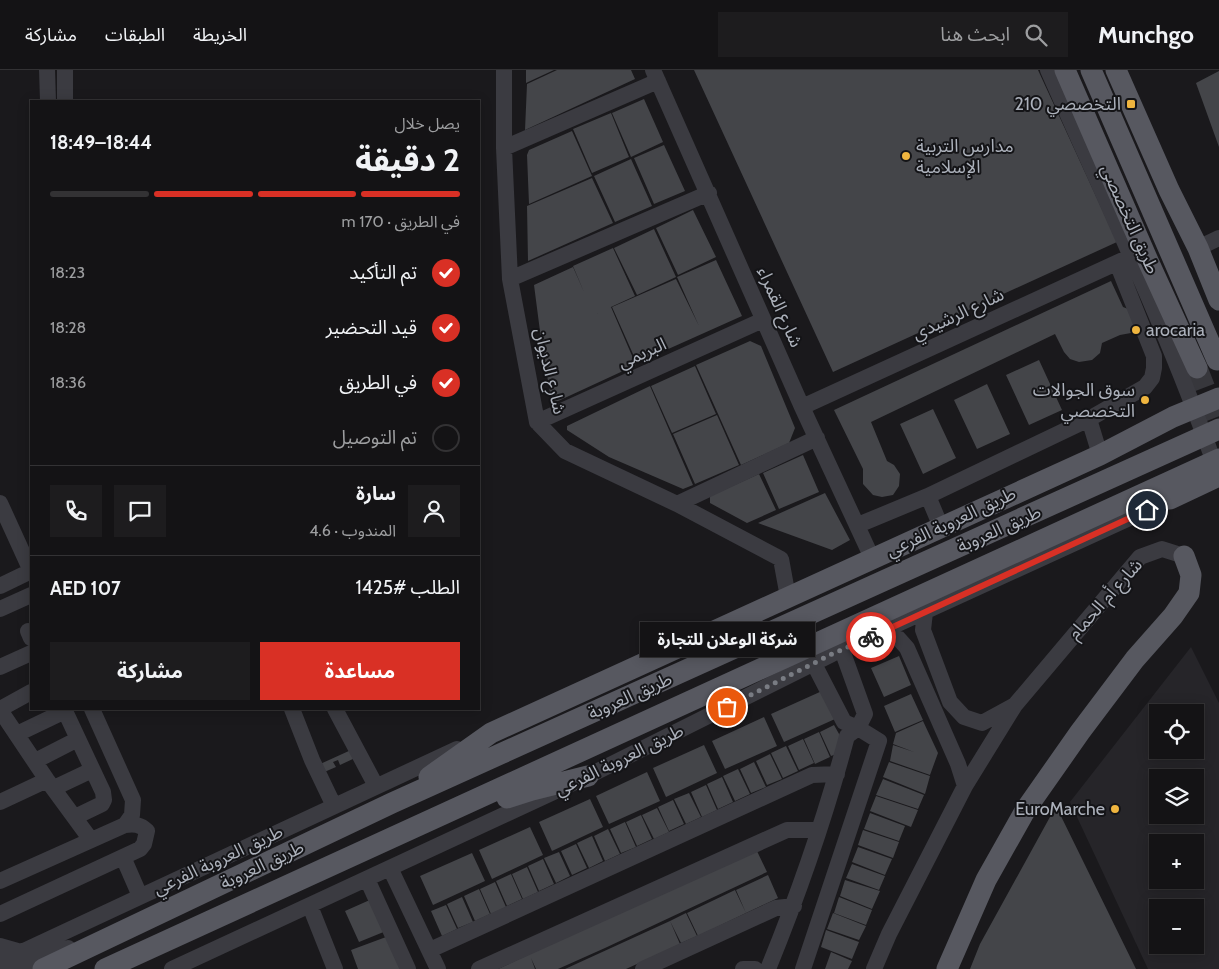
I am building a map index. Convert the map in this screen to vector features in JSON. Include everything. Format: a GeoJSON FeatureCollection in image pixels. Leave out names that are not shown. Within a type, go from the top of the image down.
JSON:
{"type":"FeatureCollection","features":[{"type":"Feature","properties":{"kind":"main road","name":"طريق التخصصي"},"geometry":{"type":"LineString","coordinates":[[1065,70],[1149,263],[1198,368]]}},
{"type":"Feature","properties":{"kind":"main road","name":"طريق التخصصي"},"geometry":{"type":"LineString","coordinates":[[1091,70],[1217,360]]}},
{"type":"Feature","properties":{"kind":"main road"},"geometry":{"type":"LineString","coordinates":[[1116,70],[1169,190],[1198,248],[1219,300]]}},
{"type":"Feature","properties":{"kind":"main road","name":"طريق العروبة الفرعي"},"geometry":{"type":"LineString","coordinates":[[392,804],[491,733],[1100,455],[1219,398]]}},
{"type":"Feature","properties":{"kind":"main road","name":"طريق العروبة"},"geometry":{"type":"LineString","coordinates":[[52,965],[392,804],[1219,429]]}},
{"type":"Feature","properties":{"kind":"main road"},"geometry":{"type":"LineString","coordinates":[[1100,455],[1161,434],[1176,441],[1186,453],[1189,464],[1186,481],[1183,488],[1147,510]]}},
{"type":"Feature","properties":{"kind":"main road","name":"طريق العروبة"},"geometry":{"type":"LineString","coordinates":[[105,969],[1219,459]]}},
{"type":"Feature","properties":{"kind":"main road"},"geometry":{"type":"LineString","coordinates":[[1147,510],[1219,476]]}},
{"type":"Feature","properties":{"kind":"main road","name":"شارع أم الحمام"},"geometry":{"type":"LineString","coordinates":[[947,969],[986,880],[1026,809],[1129,666],[1173,616],[1189,593],[1191,575],[1184,556]]}},
{"type":"Feature","properties":{"kind":"main road"},"geometry":{"type":"LineString","coordinates":[[403,833],[532,790],[588,776]]}},
{"type":"Feature","properties":{"kind":"street"},"geometry":{"type":"LineString","coordinates":[[48,70],[48,100]]}},
{"type":"Feature","properties":{"kind":"street"},"geometry":{"type":"LineString","coordinates":[[64,100],[65,70]]}},
{"type":"Feature","properties":{"kind":"street","name":"شارع الديوان"},"geometry":{"type":"LineString","coordinates":[[504,70],[504,148],[510,279],[537,422],[565,451],[677,504],[781,559],[788,597]]}},
{"type":"Feature","properties":{"kind":"street"},"geometry":{"type":"LineString","coordinates":[[1048,70],[1124,260],[1195,408],[1219,476]]}},
{"type":"Feature","properties":{"kind":"street"},"geometry":{"type":"LineString","coordinates":[[504,148],[656,76]]}},
{"type":"Feature","properties":{"kind":"street","name":"شارع القمراء"},"geometry":{"type":"LineString","coordinates":[[656,76],[709,193],[763,320],[872,558]]}},
{"type":"Feature","properties":{"kind":"street"},"geometry":{"type":"LineString","coordinates":[[510,279],[709,193]]}},
{"type":"Feature","properties":{"kind":"street"},"geometry":{"type":"LineString","coordinates":[[1198,248],[1219,238]]}},
{"type":"Feature","properties":{"kind":"street"},"geometry":{"type":"LineString","coordinates":[[858,525],[928,496],[1089,419],[1145,387],[1152,378],[1154,356],[1124,260]]}},
{"type":"Feature","properties":{"kind":"street","name":"شارع الرشيدي"},"geometry":{"type":"LineString","coordinates":[[802,407],[1124,260]]}},
{"type":"Feature","properties":{"kind":"street","name":"البريمي"},"geometry":{"type":"LineString","coordinates":[[537,422],[763,320]]}},
{"type":"Feature","properties":{"kind":"street"},"geometry":{"type":"LineString","coordinates":[[1089,419],[1100,455]]}},
{"type":"Feature","properties":{"kind":"street"},"geometry":{"type":"LineString","coordinates":[[677,504],[817,438]]}},
{"type":"Feature","properties":{"kind":"street"},"geometry":{"type":"LineString","coordinates":[[928,496],[942,527]]}},
{"type":"Feature","properties":{"kind":"street"},"geometry":{"type":"LineString","coordinates":[[0,503],[30,569]]}},
{"type":"Feature","properties":{"kind":"street","name":"طريق العروبة الفرعي"},"geometry":{"type":"LineString","coordinates":[[172,969],[588,776],[842,650],[1147,510]]}},
{"type":"Feature","properties":{"kind":"street","name":"شارع أم الحمام"},"geometry":{"type":"LineString","coordinates":[[874,969],[888,934],[965,786],[1015,705],[1140,557],[1162,549],[1184,556]]}},
{"type":"Feature","properties":{"kind":"street"},"geometry":{"type":"LineString","coordinates":[[0,586],[30,571]]}},
{"type":"Feature","properties":{"kind":"street"},"geometry":{"type":"LineString","coordinates":[[0,609],[30,595]]}},
{"type":"Feature","properties":{"kind":"street"},"geometry":{"type":"LineString","coordinates":[[925,612],[923,630],[950,702],[964,717],[982,723],[1015,705]]}},
{"type":"Feature","properties":{"kind":"street"},"geometry":{"type":"LineString","coordinates":[[882,632],[899,639],[907,648],[958,764],[965,786]]}},
{"type":"Feature","properties":{"kind":"street"},"geometry":{"type":"LineString","coordinates":[[768,969],[794,906],[837,774],[847,736],[858,728],[864,714],[842,650]]}},
{"type":"Feature","properties":{"kind":"street"},"geometry":{"type":"LineString","coordinates":[[0,667],[30,653]]}},
{"type":"Feature","properties":{"kind":"street"},"geometry":{"type":"LineString","coordinates":[[802,969],[879,741],[844,722],[814,664]]}},
{"type":"Feature","properties":{"kind":"street"},"geometry":{"type":"LineString","coordinates":[[30,693],[0,709],[91,840]]}},
{"type":"Feature","properties":{"kind":"street"},"geometry":{"type":"LineString","coordinates":[[17,734],[65,710],[103,792],[104,800],[102,804],[74,817]]}},
{"type":"Feature","properties":{"kind":"street"},"geometry":{"type":"LineString","coordinates":[[92,710],[133,800],[132,814],[125,825]]}},
{"type":"Feature","properties":{"kind":"street"},"geometry":{"type":"LineString","coordinates":[[292,710],[312,760],[334,806]]}},
{"type":"Feature","properties":{"kind":"street"},"geometry":{"type":"LineString","coordinates":[[335,710],[376,786]]}},
{"type":"Feature","properties":{"kind":"street","name":"طريق العروبة الفرعي"},"geometry":{"type":"LineString","coordinates":[[0,962],[491,733]]}},
{"type":"Feature","properties":{"kind":"street"},"geometry":{"type":"LineString","coordinates":[[35,761],[78,739]]}},
{"type":"Feature","properties":{"kind":"street"},"geometry":{"type":"LineString","coordinates":[[0,802],[92,770]]}},
{"type":"Feature","properties":{"kind":"street"},"geometry":{"type":"LineString","coordinates":[[430,950],[812,775],[837,774]]}},
{"type":"Feature","properties":{"kind":"street"},"geometry":{"type":"LineString","coordinates":[[0,881],[125,825],[135,824],[142,826],[147,831],[147,838],[140,849],[0,914]]}},
{"type":"Feature","properties":{"kind":"street"},"geometry":{"type":"LineString","coordinates":[[479,969],[787,830],[819,830]]}},
{"type":"Feature","properties":{"kind":"street"},"geometry":{"type":"LineString","coordinates":[[123,857],[140,896]]}},
{"type":"Feature","properties":{"kind":"street"},"geometry":{"type":"LineString","coordinates":[[390,868],[438,969]]}},
{"type":"Feature","properties":{"kind":"street"},"geometry":{"type":"LineString","coordinates":[[367,879],[408,969]]}},
{"type":"Feature","properties":{"kind":"street"},"geometry":{"type":"LineString","coordinates":[[310,906],[336,969]]}},
{"type":"Feature","properties":{"kind":"street"},"geometry":{"type":"LineString","coordinates":[[643,969],[776,908],[794,906]]}},
{"type":"Feature","properties":{"kind":"street"},"geometry":{"type":"LineString","coordinates":[[7,969],[139,924]]}},
{"type":"Feature","properties":{"kind":"street"},"geometry":{"type":"LineString","coordinates":[[126,969],[198,927]]}},
{"type":"Feature","properties":{"kind":"street"},"geometry":{"type":"LineString","coordinates":[[0,946],[21,952]]}},
{"type":"Feature","properties":{"kind":"street"},"geometry":{"type":"LineString","coordinates":[[743,969],[755,969]]}},
{"type":"Feature","properties":{"kind":"shaded area","name":"EuroMarche"},"geometry":{"type":"Polygon","coordinates":[[[1191,647],[1219,703],[1219,969],[1148,969],[1070,802],[1191,647]]]}},
{"type":"Feature","properties":{"kind":"building"},"geometry":{"type":"Polygon","coordinates":[[[526,70],[554,70],[526,83],[526,70]]]}},
{"type":"Feature","properties":{"kind":"building"},"geometry":{"type":"Polygon","coordinates":[[[557,70],[631,70],[635,79],[525,130],[527,84],[557,70]]]}},
{"type":"Feature","properties":{"kind":"building","name":"مدارس التربية الإسلامية"},"geometry":{"type":"Polygon","coordinates":[[[694,70],[1038,70],[1117,242],[833,372],[694,70]]]}},
{"type":"Feature","properties":{"kind":"building"},"geometry":{"type":"Polygon","coordinates":[[[1219,71],[1219,147],[1196,83],[1219,71]]]}},
{"type":"Feature","properties":{"kind":"building"},"geometry":{"type":"Polygon","coordinates":[[[644,99],[663,142],[631,157],[612,113],[644,99]]]}},
{"type":"Feature","properties":{"kind":"building"},"geometry":{"type":"Polygon","coordinates":[[[611,113],[629,157],[592,173],[573,129],[611,113]]]}},
{"type":"Feature","properties":{"kind":"building"},"geometry":{"type":"Polygon","coordinates":[[[572,131],[592,176],[529,204],[527,155],[529,150],[572,131]]]}},
{"type":"Feature","properties":{"kind":"building"},"geometry":{"type":"Polygon","coordinates":[[[664,145],[685,191],[654,204],[634,158],[664,145]]]}},
{"type":"Feature","properties":{"kind":"building"},"geometry":{"type":"Polygon","coordinates":[[[631,159],[652,206],[615,222],[594,176],[631,159]]]}},
{"type":"Feature","properties":{"kind":"building"},"geometry":{"type":"Polygon","coordinates":[[[592,178],[613,223],[528,261],[527,206],[592,178]]]}},
{"type":"Feature","properties":{"kind":"building"},"geometry":{"type":"Polygon","coordinates":[[[693,210],[716,257],[678,275],[656,228],[693,210]]]}},
{"type":"Feature","properties":{"kind":"building"},"geometry":{"type":"Polygon","coordinates":[[[654,229],[676,277],[637,295],[614,248],[654,229]]]}},
{"type":"Feature","properties":{"kind":"building"},"geometry":{"type":"Polygon","coordinates":[[[613,248],[635,296],[541,339],[534,285],[573,267],[584,292],[573,266],[613,248]]]}},
{"type":"Feature","properties":{"kind":"building"},"geometry":{"type":"Polygon","coordinates":[[[716,260],[742,316],[637,363],[612,307],[676,279],[699,326],[677,277],[716,260]]]}},
{"type":"Feature","properties":{"kind":"building"},"geometry":{"type":"Polygon","coordinates":[[[1111,281],[1123,307],[1131,310],[1136,326],[1131,333],[1120,335],[1102,343],[1100,353],[1092,360],[1079,362],[1070,359],[1064,352],[1055,334],[871,422],[887,461],[894,465],[900,474],[899,486],[893,495],[882,497],[873,495],[863,484],[863,469],[834,410],[1111,281]]]}},
{"type":"Feature","properties":{"kind":"building"},"geometry":{"type":"Polygon","coordinates":[[[611,307],[636,365],[556,402],[551,399],[541,339],[611,307]]]}},
{"type":"Feature","properties":{"kind":"building"},"geometry":{"type":"Polygon","coordinates":[[[750,341],[761,346],[795,428],[789,443],[741,465],[696,365],[750,341]]]}},
{"type":"Feature","properties":{"kind":"building"},"geometry":{"type":"Polygon","coordinates":[[[1039,360],[1062,410],[1029,425],[1006,375],[1039,360]]]}},
{"type":"Feature","properties":{"kind":"building"},"geometry":{"type":"Polygon","coordinates":[[[695,366],[716,414],[672,433],[651,386],[695,366]]]}},
{"type":"Feature","properties":{"kind":"building"},"geometry":{"type":"Polygon","coordinates":[[[987,384],[1010,434],[977,449],[954,400],[987,384]]]}},
{"type":"Feature","properties":{"kind":"building"},"geometry":{"type":"Polygon","coordinates":[[[650,386],[693,485],[683,489],[609,457],[567,430],[567,426],[650,386]]]}},
{"type":"Feature","properties":{"kind":"building"},"geometry":{"type":"Polygon","coordinates":[[[933,409],[956,458],[923,474],[900,424],[933,409]]]}},
{"type":"Feature","properties":{"kind":"building"},"geometry":{"type":"Polygon","coordinates":[[[717,415],[739,465],[695,484],[673,434],[717,415]]]}},
{"type":"Feature","properties":{"kind":"building"},"geometry":{"type":"Polygon","coordinates":[[[803,455],[819,492],[779,509],[763,473],[803,455]]]}},
{"type":"Feature","properties":{"kind":"building"},"geometry":{"type":"Polygon","coordinates":[[[759,474],[776,510],[747,523],[710,503],[710,496],[759,474]]]}},
{"type":"Feature","properties":{"kind":"building"},"geometry":{"type":"Polygon","coordinates":[[[825,493],[850,540],[832,550],[758,523],[825,493]]]}},
{"type":"Feature","properties":{"kind":"building"},"geometry":{"type":"Polygon","coordinates":[[[899,656],[911,685],[884,697],[871,668],[899,656]]]}},
{"type":"Feature","properties":{"kind":"building"},"geometry":{"type":"Polygon","coordinates":[[[822,691],[835,719],[784,742],[771,714],[822,691]]]}},
{"type":"Feature","properties":{"kind":"building"},"geometry":{"type":"Polygon","coordinates":[[[911,694],[923,720],[895,732],[884,706],[911,694]]]}},
{"type":"Feature","properties":{"kind":"building"},"geometry":{"type":"Polygon","coordinates":[[[764,717],[777,746],[725,769],[712,741],[764,717]]]}},
{"type":"Feature","properties":{"kind":"building"},"geometry":{"type":"Polygon","coordinates":[[[923,721],[938,753],[930,775],[890,761],[893,745],[914,752],[893,744],[896,733],[923,721]]]}},
{"type":"Feature","properties":{"kind":"building"},"geometry":{"type":"Polygon","coordinates":[[[834,725],[843,741],[839,753],[831,756],[820,732],[834,725]]]}},
{"type":"Feature","properties":{"kind":"building"},"geometry":{"type":"Polygon","coordinates":[[[819,732],[830,757],[815,764],[804,739],[819,732]]]}},
{"type":"Feature","properties":{"kind":"building"},"geometry":{"type":"Polygon","coordinates":[[[803,739],[814,763],[799,770],[788,746],[803,739]]]}},
{"type":"Feature","properties":{"kind":"building"},"geometry":{"type":"Polygon","coordinates":[[[704,745],[717,773],[666,797],[653,768],[704,745]]]}},
{"type":"Feature","properties":{"kind":"building"},"geometry":{"type":"Polygon","coordinates":[[[786,746],[798,771],[783,778],[771,753],[786,746]]]}},
{"type":"Feature","properties":{"kind":"building"},"geometry":{"type":"Polygon","coordinates":[[[351,750],[355,758],[340,765],[338,760],[333,762],[336,767],[322,773],[318,765],[351,750]]]}},
{"type":"Feature","properties":{"kind":"building"},"geometry":{"type":"Polygon","coordinates":[[[770,754],[782,779],[767,785],[756,761],[770,754]]]}},
{"type":"Feature","properties":{"kind":"building"},"geometry":{"type":"Polygon","coordinates":[[[754,762],[766,787],[751,793],[740,769],[754,762]]]}},
{"type":"Feature","properties":{"kind":"building"},"geometry":{"type":"Polygon","coordinates":[[[889,762],[930,776],[925,794],[883,777],[889,762]]]}},
{"type":"Feature","properties":{"kind":"building"},"geometry":{"type":"Polygon","coordinates":[[[738,769],[750,794],[735,801],[723,776],[738,769]]]}},
{"type":"Feature","properties":{"kind":"building"},"geometry":{"type":"Polygon","coordinates":[[[647,772],[660,801],[609,824],[596,796],[647,772]]]}},
{"type":"Feature","properties":{"kind":"building"},"geometry":{"type":"Polygon","coordinates":[[[722,777],[733,802],[718,809],[707,784],[722,777]]]}},
{"type":"Feature","properties":{"kind":"building"},"geometry":{"type":"Polygon","coordinates":[[[883,779],[924,795],[918,809],[876,795],[883,779]]]}},
{"type":"Feature","properties":{"kind":"building"},"geometry":{"type":"Polygon","coordinates":[[[706,785],[717,810],[702,817],[691,792],[706,785]]]}},
{"type":"Feature","properties":{"kind":"building"},"geometry":{"type":"Polygon","coordinates":[[[689,793],[701,817],[686,824],[674,799],[689,793]]]}},
{"type":"Feature","properties":{"kind":"building"},"geometry":{"type":"Polygon","coordinates":[[[876,796],[918,810],[911,827],[870,811],[876,796]]]}},
{"type":"Feature","properties":{"kind":"building"},"geometry":{"type":"Polygon","coordinates":[[[590,799],[603,827],[552,851],[539,822],[590,799]]]}},
{"type":"Feature","properties":{"kind":"building"},"geometry":{"type":"Polygon","coordinates":[[[673,800],[684,824],[669,831],[658,807],[673,800]]]}},
{"type":"Feature","properties":{"kind":"building"},"geometry":{"type":"Polygon","coordinates":[[[1056,806],[1136,969],[970,969],[980,944],[1056,806]]]}},
{"type":"Feature","properties":{"kind":"building"},"geometry":{"type":"Polygon","coordinates":[[[657,808],[669,832],[654,839],[642,815],[657,808]]]}},
{"type":"Feature","properties":{"kind":"building"},"geometry":{"type":"Polygon","coordinates":[[[870,813],[905,826],[899,841],[864,829],[870,813]]]}},
{"type":"Feature","properties":{"kind":"building"},"geometry":{"type":"Polygon","coordinates":[[[641,815],[652,839],[637,846],[626,822],[641,815]]]}},
{"type":"Feature","properties":{"kind":"building"},"geometry":{"type":"Polygon","coordinates":[[[625,822],[636,847],[621,853],[610,829],[625,822]]]}},
{"type":"Feature","properties":{"kind":"building"},"geometry":{"type":"Polygon","coordinates":[[[530,827],[543,855],[492,879],[479,850],[530,827]]]}},
{"type":"Feature","properties":{"kind":"building"},"geometry":{"type":"Polygon","coordinates":[[[608,829],[620,854],[605,861],[594,836],[608,829]]]}},
{"type":"Feature","properties":{"kind":"building"},"geometry":{"type":"Polygon","coordinates":[[[863,830],[899,842],[893,858],[858,845],[863,830]]]}},
{"type":"Feature","properties":{"kind":"building"},"geometry":{"type":"Polygon","coordinates":[[[592,836],[603,861],[589,868],[577,843],[592,836]]]}},
{"type":"Feature","properties":{"kind":"building"},"geometry":{"type":"Polygon","coordinates":[[[576,844],[587,868],[572,875],[561,851],[576,844]]]}},
{"type":"Feature","properties":{"kind":"building"},"geometry":{"type":"Polygon","coordinates":[[[858,847],[892,859],[885,875],[852,862],[858,847]]]}},
{"type":"Feature","properties":{"kind":"building"},"geometry":{"type":"Polygon","coordinates":[[[756,849],[767,872],[605,948],[558,969],[536,969],[531,958],[535,969],[498,969],[756,849]]]}},
{"type":"Feature","properties":{"kind":"building"},"geometry":{"type":"Polygon","coordinates":[[[559,852],[570,876],[556,883],[544,858],[559,852]]]}},
{"type":"Feature","properties":{"kind":"building"},"geometry":{"type":"Polygon","coordinates":[[[472,853],[485,881],[433,905],[420,876],[472,853]]]}},
{"type":"Feature","properties":{"kind":"building"},"geometry":{"type":"Polygon","coordinates":[[[543,859],[554,884],[539,891],[528,866],[543,859]]]}},
{"type":"Feature","properties":{"kind":"building"},"geometry":{"type":"Polygon","coordinates":[[[852,864],[885,876],[879,890],[846,878],[852,864]]]}},
{"type":"Feature","properties":{"kind":"building"},"geometry":{"type":"Polygon","coordinates":[[[527,867],[538,892],[523,899],[512,874],[527,867]]]}},
{"type":"Feature","properties":{"kind":"building"},"geometry":{"type":"Polygon","coordinates":[[[511,874],[522,899],[507,906],[496,881],[511,874]]]}},
{"type":"Feature","properties":{"kind":"building"},"geometry":{"type":"Polygon","coordinates":[[[768,875],[778,898],[746,913],[736,890],[768,875]]]}},
{"type":"Feature","properties":{"kind":"building"},"geometry":{"type":"Polygon","coordinates":[[[845,880],[880,891],[872,909],[840,896],[845,880]]]}},
{"type":"Feature","properties":{"kind":"building"},"geometry":{"type":"Polygon","coordinates":[[[495,882],[506,907],[491,914],[480,889],[495,882]]]}},
{"type":"Feature","properties":{"kind":"building"},"geometry":{"type":"Polygon","coordinates":[[[479,889],[490,914],[475,921],[464,896],[479,889]]]}},
{"type":"Feature","properties":{"kind":"building"},"geometry":{"type":"Polygon","coordinates":[[[735,890],[746,913],[698,936],[687,913],[735,890]]]}},
{"type":"Feature","properties":{"kind":"building"},"geometry":{"type":"Polygon","coordinates":[[[462,897],[473,922],[458,928],[447,904],[462,897]]]}},
{"type":"Feature","properties":{"kind":"building"},"geometry":{"type":"Polygon","coordinates":[[[839,897],[872,910],[866,925],[834,913],[839,897]]]}},
{"type":"Feature","properties":{"kind":"building"},"geometry":{"type":"Polygon","coordinates":[[[372,899],[386,931],[359,942],[345,911],[372,899]]]}},
{"type":"Feature","properties":{"kind":"building"},"geometry":{"type":"Polygon","coordinates":[[[446,905],[457,929],[442,936],[431,911],[446,905]]]}},
{"type":"Feature","properties":{"kind":"building"},"geometry":{"type":"Polygon","coordinates":[[[686,913],[697,936],[681,943],[670,921],[686,913]]]}},
{"type":"Feature","properties":{"kind":"building"},"geometry":{"type":"Polygon","coordinates":[[[833,913],[866,926],[859,940],[827,929],[833,913]]]}},
{"type":"Feature","properties":{"kind":"building"},"geometry":{"type":"Polygon","coordinates":[[[670,921],[680,944],[648,959],[626,969],[565,969],[670,921]]]}},
{"type":"Feature","properties":{"kind":"building"},"geometry":{"type":"Polygon","coordinates":[[[826,930],[859,942],[852,959],[821,947],[826,930]]]}},
{"type":"Feature","properties":{"kind":"building"},"geometry":{"type":"Polygon","coordinates":[[[386,937],[401,969],[358,969],[351,950],[386,937]]]}},
{"type":"Feature","properties":{"kind":"building"},"geometry":{"type":"Polygon","coordinates":[[[831,952],[852,961],[848,969],[825,969],[831,952]]]}},
{"type":"Feature","properties":{"kind":"tunnel"},"geometry":{"type":"LineString","coordinates":[[1197,368],[1219,425]]}},
{"type":"Feature","properties":{"kind":"way so far"},"geometry":{"type":"LineString","coordinates":[[727,707],[832,654],[871,637]]}},
{"type":"Feature","properties":{"kind":"place","name":"التخصصي 210"},"geometry":{"type":"Point","coordinates":[1131,104]}},
{"type":"Feature","properties":{"kind":"place","name":"مدارس التربية الإسلامية"},"geometry":{"type":"Point","coordinates":[906,156]}},
{"type":"Feature","properties":{"kind":"place","name":"arocaria"},"geometry":{"type":"Point","coordinates":[1136,330]}},
{"type":"Feature","properties":{"kind":"place","name":"سوق الجوالات التخصصي"},"geometry":{"type":"Point","coordinates":[1145,400]}},
{"type":"Feature","properties":{"kind":"place","name":"شركة الوعلان للتجارة"},"geometry":{"type":"Point","coordinates":[727,707]}},
{"type":"Feature","properties":{"kind":"place","name":"EuroMarche"},"geometry":{"type":"Point","coordinates":[1115,809]}},
{"type":"Feature","properties":{"kind":"route"},"geometry":{"type":"LineString","coordinates":[[871,637],[1147,510]]}}]}
